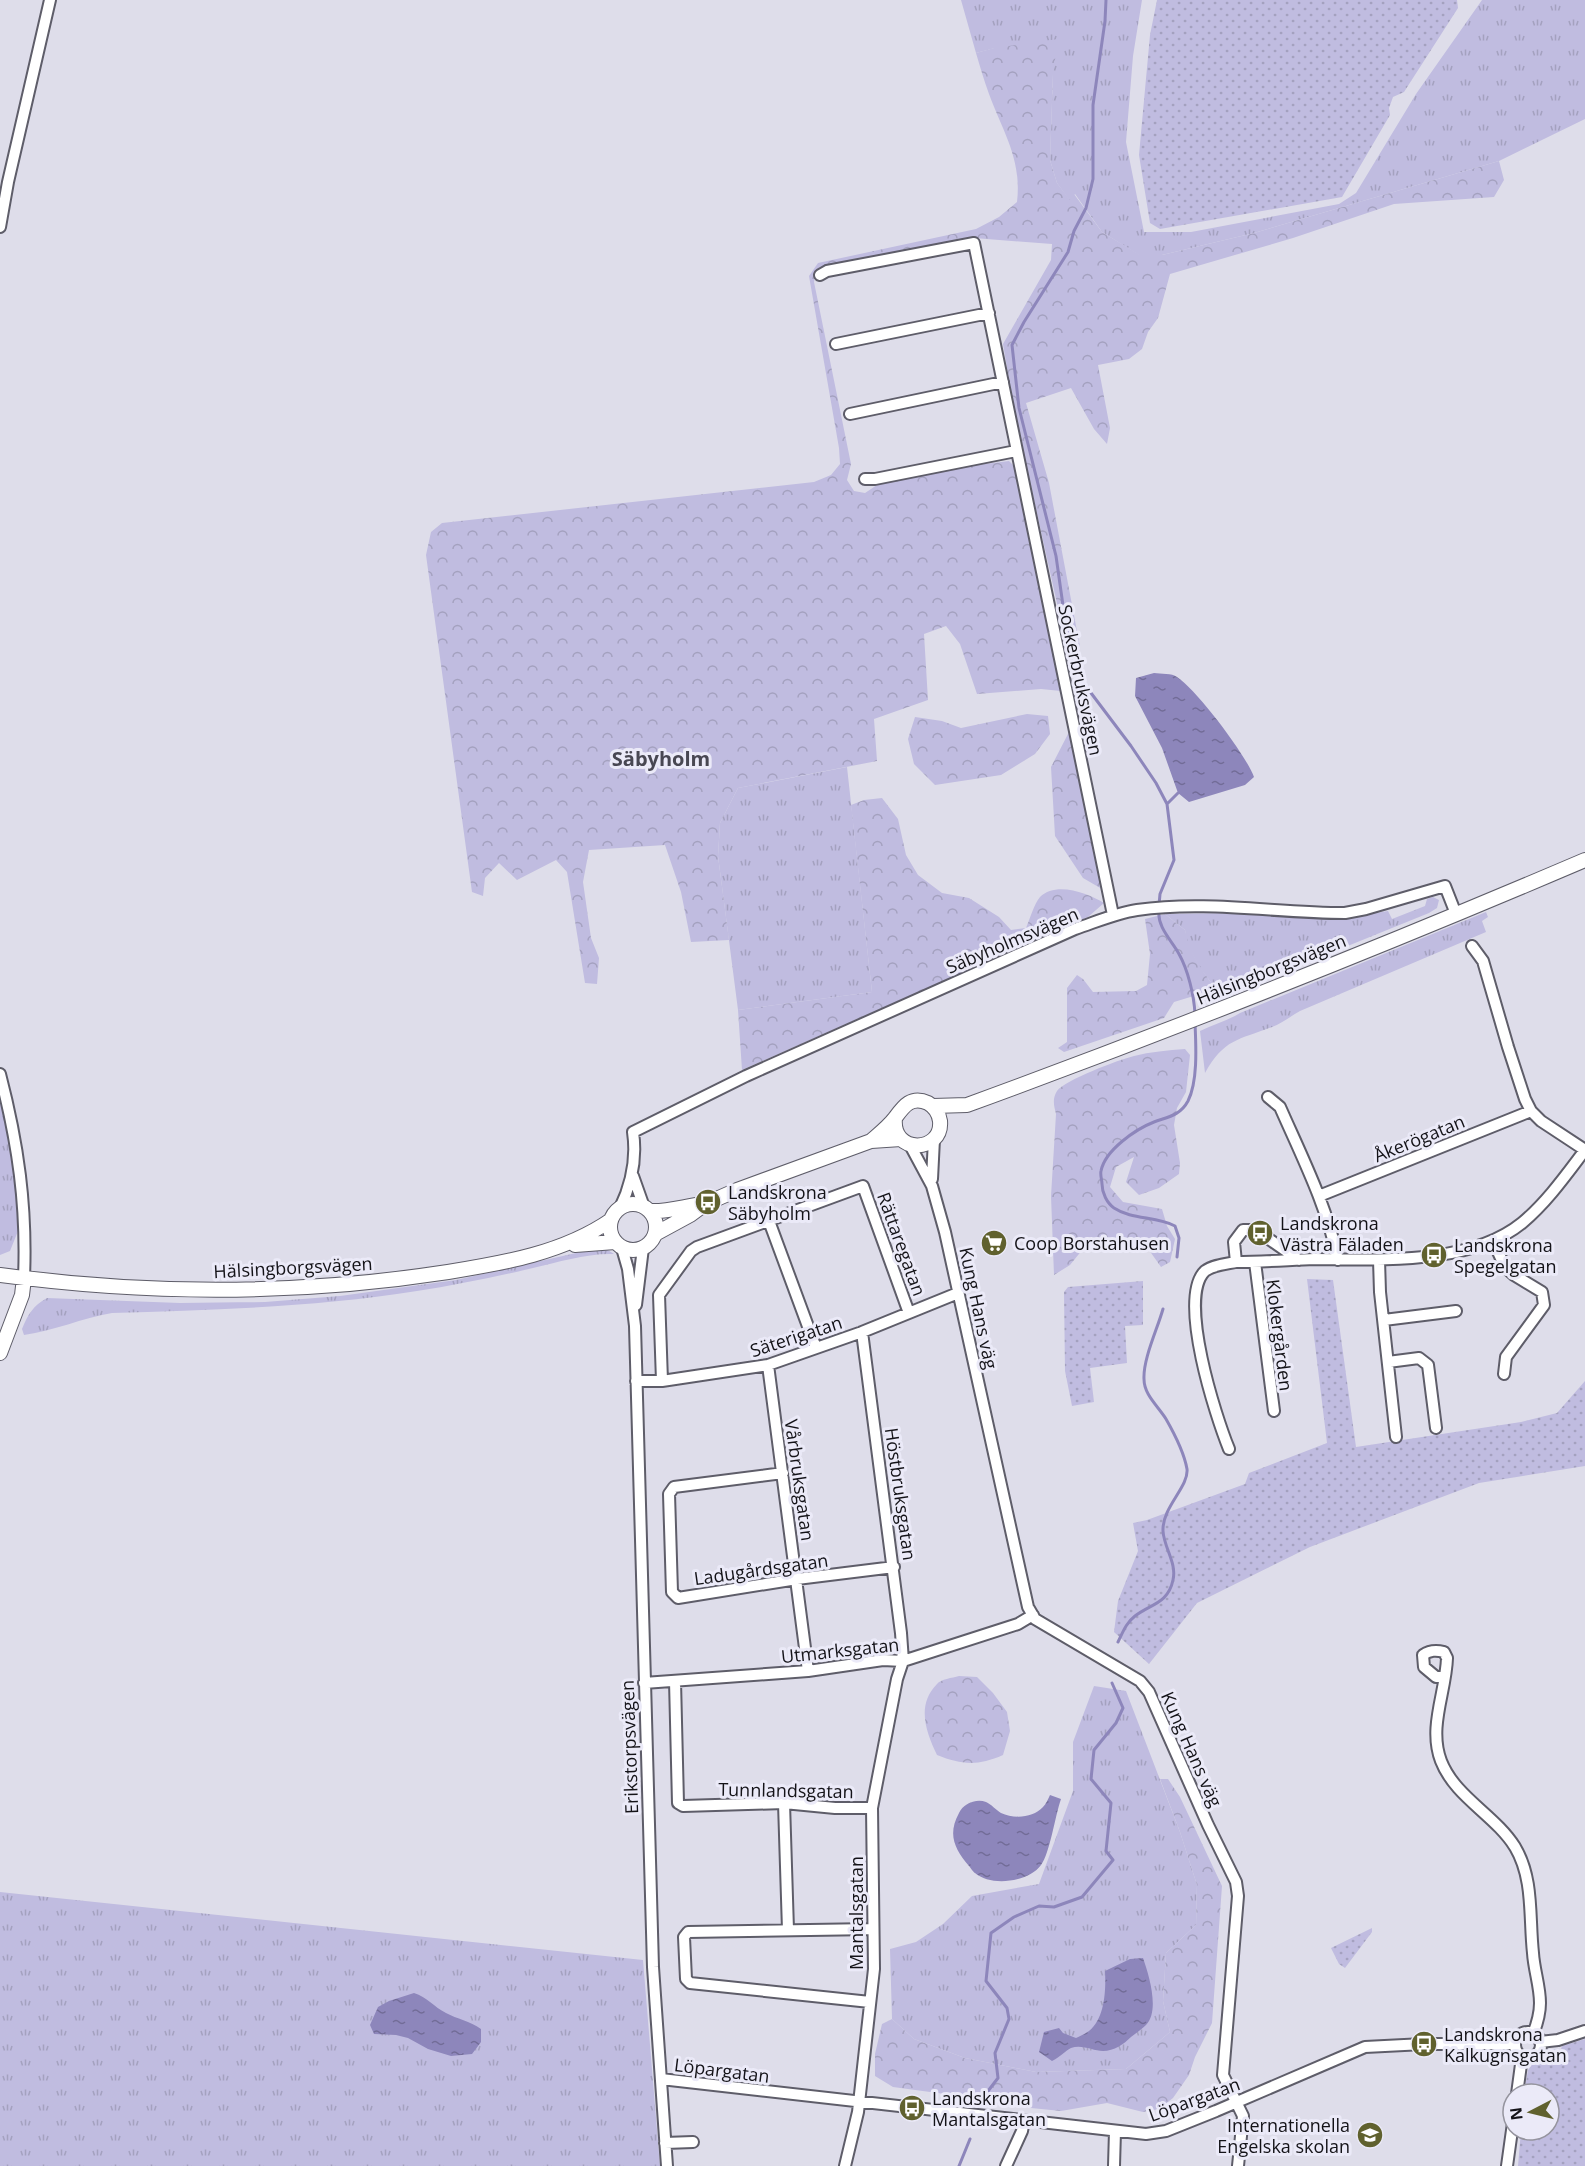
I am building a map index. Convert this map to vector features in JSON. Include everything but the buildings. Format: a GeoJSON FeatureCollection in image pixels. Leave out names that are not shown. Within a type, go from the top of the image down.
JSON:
{"type":"FeatureCollection","features":[{"type":"Feature","properties":{"kind":"main road","name":"Hälsingborgsvägen"},"geometry":{"type":"LineString","coordinates":[[933,1106],[967,1105],[1160,1034],[1585,860]]}},
{"type":"Feature","properties":{"kind":"main road"},"geometry":{"type":"LineString","coordinates":[[705,1204],[655,1234],[649,1244],[643,1248],[633,1250],[619,1245],[610,1232],[610,1220],[620,1208],[629,1204],[647,1209],[671,1210],[705,1204],[871,1141],[923,1145],[937,1132],[939,1115],[933,1106],[922,1101],[911,1101],[901,1107],[895,1118],[871,1141]]}},
{"type":"Feature","properties":{"kind":"main road","name":"Hälsingborgsvägen"},"geometry":{"type":"LineString","coordinates":[[937,1132],[967,1105]]}},
{"type":"Feature","properties":{"kind":"main road"},"geometry":{"type":"LineString","coordinates":[[895,1118],[896,1129],[906,1142]]}},
{"type":"Feature","properties":{"kind":"main road"},"geometry":{"type":"LineString","coordinates":[[647,1209],[655,1222],[655,1234]]}},
{"type":"Feature","properties":{"kind":"main road","name":"Hälsingborgsvägen"},"geometry":{"type":"LineString","coordinates":[[561,1247],[610,1220]]}},
{"type":"Feature","properties":{"kind":"main road","name":"Hälsingborgsvägen"},"geometry":{"type":"LineString","coordinates":[[0,1275],[151,1289],[314,1288],[485,1266],[561,1247],[604,1241],[619,1245]]}},
{"type":"Feature","properties":{"kind":"main road"},"geometry":{"type":"LineString","coordinates":[[0,1353],[19,1304],[24,1278]]}},
{"type":"Feature","properties":{"kind":"street"},"geometry":{"type":"LineString","coordinates":[[0,227],[8,182],[50,0]]}},
{"type":"Feature","properties":{"kind":"street","name":"Sockerbruksvägen"},"geometry":{"type":"LineString","coordinates":[[819,275],[974,243],[1113,915]]}},
{"type":"Feature","properties":{"kind":"street"},"geometry":{"type":"LineString","coordinates":[[836,344],[989,313]]}},
{"type":"Feature","properties":{"kind":"street"},"geometry":{"type":"LineString","coordinates":[[850,414],[1003,382]]}},
{"type":"Feature","properties":{"kind":"street"},"geometry":{"type":"LineString","coordinates":[[865,479],[875,479],[1016,451]]}},
{"type":"Feature","properties":{"kind":"street","name":"Säbyholmsvägen"},"geometry":{"type":"LineString","coordinates":[[620,1208],[633,1176],[633,1132],[746,1076],[1075,929],[1113,915],[1137,910],[1190,906],[1346,913],[1445,886],[1456,914]]}},
{"type":"Feature","properties":{"kind":"street"},"geometry":{"type":"LineString","coordinates":[[1228,1449],[1209,1394],[1202,1364],[1196,1298],[1200,1278],[1206,1270],[1236,1262],[1379,1260],[1434,1255],[1463,1250],[1493,1241],[1522,1223],[1585,1150],[1541,1121],[1531,1111],[1508,1047],[1484,961],[1472,946]]}},
{"type":"Feature","properties":{"kind":"street"},"geometry":{"type":"LineString","coordinates":[[0,1074],[17,1143],[22,1190],[24,1278]]}},
{"type":"Feature","properties":{"kind":"street"},"geometry":{"type":"LineString","coordinates":[[1268,1097],[1280,1107],[1319,1196],[1333,1234],[1338,1260]]}},
{"type":"Feature","properties":{"kind":"street","name":"Åkerögatan"},"geometry":{"type":"LineString","coordinates":[[1319,1196],[1531,1111]]}},
{"type":"Feature","properties":{"kind":"street","name":"Kung Hans väg"},"geometry":{"type":"LineString","coordinates":[[932,1186],[937,1132]]}},
{"type":"Feature","properties":{"kind":"street","name":"Kung Hans väg"},"geometry":{"type":"LineString","coordinates":[[906,1142],[932,1186],[945,1232],[1028,1607],[1035,1619],[1140,1681],[1236,1882],[1238,1896],[1222,2074],[1243,2116],[1238,2166]]}},
{"type":"Feature","properties":{"kind":"street","name":"Säbyholmsvägen"},"geometry":{"type":"LineString","coordinates":[[633,1176],[647,1209]]}},
{"type":"Feature","properties":{"kind":"street","name":"Rättaregatan"},"geometry":{"type":"LineString","coordinates":[[769,1221],[863,1186],[909,1313]]}},
{"type":"Feature","properties":{"kind":"street"},"geometry":{"type":"LineString","coordinates":[[662,1380],[659,1295],[665,1286],[691,1251],[697,1247],[769,1221],[816,1348]]}},
{"type":"Feature","properties":{"kind":"street"},"geometry":{"type":"LineString","coordinates":[[1236,1262],[1235,1238],[1243,1230],[1251,1229],[1299,1260]]}},
{"type":"Feature","properties":{"kind":"street"},"geometry":{"type":"LineString","coordinates":[[1493,1241],[1505,1267],[1542,1292],[1544,1305],[1506,1357],[1504,1374]]}},
{"type":"Feature","properties":{"kind":"street","name":"Erikstorpsvägen"},"geometry":{"type":"LineString","coordinates":[[619,1245],[628,1269],[635,1326]]}},
{"type":"Feature","properties":{"kind":"street","name":"Erikstorpsvägen"},"geometry":{"type":"LineString","coordinates":[[643,1248],[639,1268],[635,1326],[636,1381],[652,1967],[667,2166]]}},
{"type":"Feature","properties":{"kind":"street"},"geometry":{"type":"LineString","coordinates":[[1379,1260],[1396,1437]]}},
{"type":"Feature","properties":{"kind":"street","name":"Klokergården"},"geometry":{"type":"LineString","coordinates":[[1255,1262],[1274,1412]]}},
{"type":"Feature","properties":{"kind":"street","name":"Säterigatan"},"geometry":{"type":"LineString","coordinates":[[636,1381],[662,1380],[768,1365],[862,1332],[958,1293]]}},
{"type":"Feature","properties":{"kind":"street"},"geometry":{"type":"LineString","coordinates":[[1383,1320],[1456,1311]]}},
{"type":"Feature","properties":{"kind":"street","name":"Höstbruksgatan"},"geometry":{"type":"LineString","coordinates":[[862,1332],[894,1567],[903,1661]]}},
{"type":"Feature","properties":{"kind":"street"},"geometry":{"type":"LineString","coordinates":[[1388,1362],[1419,1358],[1428,1365],[1436,1428]]}},
{"type":"Feature","properties":{"kind":"street","name":"Vårbruksgatan"},"geometry":{"type":"LineString","coordinates":[[768,1365],[808,1671]]}},
{"type":"Feature","properties":{"kind":"street","name":"Ladugårdsgatan"},"geometry":{"type":"LineString","coordinates":[[783,1473],[674,1486],[669,1494],[672,1592],[678,1598],[797,1579],[894,1567]]}},
{"type":"Feature","properties":{"kind":"street","name":"Utmarksgatan"},"geometry":{"type":"LineString","coordinates":[[644,1683],[808,1671],[884,1660],[903,1661],[1018,1624],[1033,1615]]}},
{"type":"Feature","properties":{"kind":"street","name":"Mantalsgatan"},"geometry":{"type":"LineString","coordinates":[[845,2166],[859,2103],[874,1969],[872,1808],[897,1679],[903,1661]]}},
{"type":"Feature","properties":{"kind":"street"},"geometry":{"type":"LineString","coordinates":[[1443,1677],[1436,1735],[1441,1762],[1458,1787],[1495,1821],[1515,1847],[1527,1874],[1533,1955],[1540,2003],[1536,2038],[1537,2054],[1530,2058],[1522,2057],[1517,2052],[1515,2044],[1521,2034],[1536,2038],[1558,2040],[1585,2031]]}},
{"type":"Feature","properties":{"kind":"street","name":"Tunnlandsgatan"},"geometry":{"type":"LineString","coordinates":[[675,1681],[678,1803],[683,1806],[784,1803],[835,1808],[872,1808]]}},
{"type":"Feature","properties":{"kind":"street"},"geometry":{"type":"LineString","coordinates":[[784,1803],[788,1930]]}},
{"type":"Feature","properties":{"kind":"street"},"geometry":{"type":"LineString","coordinates":[[870,2002],[690,1983],[686,1979],[684,1937],[688,1932],[873,1929]]}},
{"type":"Feature","properties":{"kind":"street","name":"Löpargatan"},"geometry":{"type":"LineString","coordinates":[[661,2079],[1146,2134],[1157,2133],[1371,2046],[1515,2044]]}},
{"type":"Feature","properties":{"kind":"street"},"geometry":{"type":"LineString","coordinates":[[1519,2082],[1522,2057]]}},
{"type":"Feature","properties":{"kind":"street"},"geometry":{"type":"LineString","coordinates":[[1006,2166],[1022,2131],[1024,2120]]}},
{"type":"Feature","properties":{"kind":"street"},"geometry":{"type":"LineString","coordinates":[[1114,2166],[1115,2132]]}},
{"type":"Feature","properties":{"kind":"street"},"geometry":{"type":"LineString","coordinates":[[665,2143],[693,2142]]}},
{"type":"Feature","properties":{"kind":"street"},"geometry":{"type":"LineString","coordinates":[[1507,2166],[1510,2142]]}},
{"type":"Feature","properties":{"kind":"green space"},"geometry":{"type":"Polygon","coordinates":[[[961,0],[1142,0],[1133,56],[1126,142],[1144,232],[1191,232],[1339,204],[1356,193],[1416,94],[1482,0],[1585,0],[1585,119],[1499,161],[1254,233],[1162,255],[1139,255],[1102,232],[1075,194],[1070,201],[1057,183],[1050,160],[1053,74],[995,48],[976,53],[961,0]]]}},
{"type":"Feature","properties":{"kind":"green space"},"geometry":{"type":"Polygon","coordinates":[[[1157,0],[1457,0],[1458,8],[1404,92],[1393,97],[1389,108],[1390,115],[1342,197],[1160,229],[1150,223],[1139,155],[1150,35],[1157,0]]]}},
{"type":"Feature","properties":{"kind":"green space"},"geometry":{"type":"Polygon","coordinates":[[[1058,39],[1053,74],[1050,160],[1057,183],[1070,200],[1074,194],[1102,232],[1140,255],[1162,255],[1254,233],[1499,161],[1504,180],[1494,197],[1394,204],[1293,238],[1170,274],[1158,318],[1148,332],[1142,349],[1129,359],[1098,365],[1110,428],[1107,444],[1094,429],[1071,388],[1026,403],[1049,483],[1080,647],[1079,654],[1069,657],[1015,415],[1003,344],[1051,260],[1052,244],[974,238],[820,267],[814,282],[851,464],[847,480],[854,491],[865,493],[880,483],[953,468],[1009,461],[1014,466],[1058,666],[1061,691],[1041,689],[977,694],[960,644],[946,626],[924,634],[928,700],[874,719],[877,761],[738,788],[720,823],[718,856],[729,940],[691,942],[681,892],[665,845],[589,850],[583,882],[591,938],[599,958],[597,984],[585,983],[567,872],[556,860],[517,880],[499,863],[485,878],[483,896],[472,892],[426,555],[431,532],[442,523],[814,482],[831,475],[840,464],[839,448],[809,276],[818,263],[976,229],[999,217],[1017,202],[1017,172],[1014,159],[976,53],[994,48],[1058,39]]]}},
{"type":"Feature","properties":{"kind":"green space"},"geometry":{"type":"Polygon","coordinates":[[[1027,714],[1048,716],[1050,734],[1035,754],[1001,775],[935,785],[914,764],[908,739],[915,717],[942,721],[961,728],[1027,714]]]}},
{"type":"Feature","properties":{"kind":"green space"},"geometry":{"type":"Polygon","coordinates":[[[1069,732],[1073,737],[1102,889],[1083,878],[1055,836],[1051,767],[1069,732]]]}},
{"type":"Feature","properties":{"kind":"green space"},"geometry":{"type":"Polygon","coordinates":[[[847,767],[872,992],[738,1010],[718,856],[720,823],[738,788],[847,767]]]}},
{"type":"Feature","properties":{"kind":"green space"},"geometry":{"type":"Polygon","coordinates":[[[882,798],[898,819],[906,855],[918,875],[942,893],[969,898],[999,917],[1011,930],[1026,928],[1040,897],[1047,892],[1072,890],[1104,903],[1088,917],[742,1070],[738,1010],[872,992],[851,805],[864,800],[882,798]]]}},
{"type":"Feature","properties":{"kind":"green space"},"geometry":{"type":"Polygon","coordinates":[[[1433,897],[1439,900],[1437,908],[1429,913],[1224,996],[1200,968],[1187,944],[1185,930],[1165,914],[1237,913],[1338,919],[1388,911],[1392,919],[1425,906],[1427,899],[1433,897]]]}},
{"type":"Feature","properties":{"kind":"green space"},"geometry":{"type":"Polygon","coordinates":[[[1486,912],[1488,917],[1482,921],[1486,932],[1300,1011],[1275,1026],[1233,1042],[1219,1053],[1205,1073],[1200,1031],[1486,912]]]}},
{"type":"Feature","properties":{"kind":"green space"},"geometry":{"type":"Polygon","coordinates":[[[1165,914],[1185,930],[1198,964],[1220,994],[1206,1001],[1197,995],[1174,1002],[1164,1018],[1064,1052],[1058,1048],[1067,1042],[1067,988],[1077,975],[1093,992],[1136,991],[1147,985],[1150,954],[1145,919],[1165,914]]]}},
{"type":"Feature","properties":{"kind":"green space"},"geometry":{"type":"Polygon","coordinates":[[[1185,1049],[1190,1055],[1186,1092],[1177,1108],[1174,1125],[1180,1163],[1179,1174],[1159,1188],[1139,1195],[1126,1182],[1134,1157],[1116,1167],[1110,1187],[1123,1202],[1162,1209],[1167,1226],[1175,1239],[1170,1262],[1161,1267],[1149,1250],[1132,1242],[1105,1239],[1087,1244],[1070,1265],[1054,1275],[1051,1196],[1055,1094],[1081,1076],[1126,1058],[1153,1052],[1185,1049]]]}},
{"type":"Feature","properties":{"kind":"green space"},"geometry":{"type":"Polygon","coordinates":[[[0,1099],[15,1164],[18,1231],[10,1251],[0,1255],[0,1099]]]}},
{"type":"Feature","properties":{"kind":"green space"},"geometry":{"type":"Polygon","coordinates":[[[603,1247],[614,1254],[583,1256],[432,1289],[341,1301],[265,1307],[112,1313],[24,1335],[22,1329],[32,1311],[47,1298],[180,1303],[265,1302],[340,1296],[456,1280],[603,1247]]]}},
{"type":"Feature","properties":{"kind":"green space"},"geometry":{"type":"Polygon","coordinates":[[[1307,1279],[1333,1280],[1356,1447],[1521,1422],[1557,1413],[1585,1381],[1585,1466],[1479,1483],[1310,1547],[1197,1603],[1149,1664],[1114,1632],[1118,1601],[1138,1551],[1133,1523],[1245,1484],[1249,1473],[1327,1443],[1307,1279]]]}},
{"type":"Feature","properties":{"kind":"green space"},"geometry":{"type":"Polygon","coordinates":[[[1143,1281],[1143,1325],[1125,1326],[1127,1363],[1090,1368],[1094,1402],[1072,1406],[1065,1371],[1064,1292],[1068,1287],[1143,1281]]]}},
{"type":"Feature","properties":{"kind":"green space"},"geometry":{"type":"Polygon","coordinates":[[[959,1676],[977,1677],[1007,1712],[1010,1731],[1003,1755],[986,1761],[970,1763],[954,1761],[937,1755],[929,1737],[925,1719],[927,1701],[939,1682],[959,1676]]]}},
{"type":"Feature","properties":{"kind":"green space"},"geometry":{"type":"Polygon","coordinates":[[[1094,1686],[1126,1691],[1180,1832],[1197,1885],[1196,1925],[1166,1953],[1163,2001],[1170,2032],[1126,2069],[1036,2072],[965,2058],[914,2039],[892,2019],[890,1949],[916,1942],[943,1924],[972,1896],[1039,1884],[1073,1791],[1073,1742],[1094,1686]]]}},
{"type":"Feature","properties":{"kind":"green space"},"geometry":{"type":"Polygon","coordinates":[[[1160,1779],[1168,1779],[1180,1797],[1222,1886],[1212,2023],[1189,2075],[1173,2098],[1159,2109],[1143,2112],[1107,2103],[1061,2111],[1000,2105],[973,2095],[893,2087],[875,2076],[875,2054],[882,2024],[892,2019],[914,2039],[965,2058],[1036,2072],[1126,2069],[1170,2032],[1163,2001],[1166,1953],[1196,1925],[1197,1885],[1160,1779]]]}},
{"type":"Feature","properties":{"kind":"green space"},"geometry":{"type":"Polygon","coordinates":[[[0,1892],[643,1960],[660,2166],[0,2166],[0,1892]]]}},
{"type":"Feature","properties":{"kind":"green space"},"geometry":{"type":"Polygon","coordinates":[[[1372,1928],[1372,1932],[1345,1968],[1339,1964],[1331,1948],[1372,1928]]]}},
{"type":"Feature","properties":{"kind":"green space"},"geometry":{"type":"Polygon","coordinates":[[[1585,2039],[1585,2166],[1518,2166],[1520,2142],[1561,2142],[1561,2082],[1526,2082],[1528,2070],[1533,2063],[1550,2050],[1561,2049],[1562,2046],[1585,2039]]]}},
{"type":"Feature","properties":{"kind":"water"},"geometry":{"type":"Polygon","coordinates":[[[1154,673],[1177,677],[1208,709],[1231,739],[1254,777],[1245,785],[1189,802],[1178,793],[1162,748],[1135,696],[1136,678],[1154,673]]]}},
{"type":"Feature","properties":{"kind":"water"},"geometry":{"type":"Polygon","coordinates":[[[1050,1795],[1061,1799],[1047,1852],[1041,1865],[1028,1875],[1010,1881],[990,1880],[974,1872],[960,1854],[953,1835],[955,1821],[964,1807],[974,1801],[982,1801],[1001,1813],[1023,1816],[1039,1811],[1050,1795]]]}},
{"type":"Feature","properties":{"kind":"water"},"geometry":{"type":"Polygon","coordinates":[[[1143,1958],[1153,2002],[1150,2019],[1144,2027],[1122,2045],[1111,2050],[1099,2051],[1075,2047],[1052,2061],[1039,2052],[1044,2032],[1059,2028],[1063,2033],[1076,2038],[1089,2031],[1101,2011],[1105,1995],[1105,1971],[1130,1959],[1143,1958]]]}},
{"type":"Feature","properties":{"kind":"water"},"geometry":{"type":"Polygon","coordinates":[[[414,1993],[446,2013],[481,2029],[481,2042],[472,2054],[451,2056],[428,2049],[408,2038],[374,2034],[370,2025],[378,2007],[414,1993]]]}},
{"type":"Feature","properties":{"kind":"waterway"},"geometry":{"type":"LineString","coordinates":[[1106,0],[1093,105],[1093,179],[1086,208],[1074,231],[1068,252],[1012,345],[1019,408],[1056,556],[1069,648],[1079,674],[1088,689],[1131,746],[1167,804],[1174,860],[1160,894],[1159,905]]}},
{"type":"Feature","properties":{"kind":"waterway"},"geometry":{"type":"LineString","coordinates":[[1167,804],[1178,793]]}},
{"type":"Feature","properties":{"kind":"waterway"},"geometry":{"type":"LineString","coordinates":[[1159,911],[1160,923],[1185,967],[1192,991],[1195,1014]]}},
{"type":"Feature","properties":{"kind":"waterway"},"geometry":{"type":"LineString","coordinates":[[1177,1257],[1179,1238],[1175,1226],[1121,1212],[1114,1208],[1104,1194],[1101,1173],[1108,1155],[1122,1141],[1147,1125],[1177,1113],[1185,1106],[1191,1093],[1195,1074],[1195,1023]]}},
{"type":"Feature","properties":{"kind":"waterway"},"geometry":{"type":"LineString","coordinates":[[1118,1642],[1125,1628],[1135,1616],[1163,1599],[1171,1588],[1174,1574],[1164,1537],[1164,1522],[1184,1483],[1187,1469],[1175,1436],[1149,1395],[1144,1379],[1148,1354],[1163,1309]]}},
{"type":"Feature","properties":{"kind":"waterway"},"geometry":{"type":"LineString","coordinates":[[985,2095],[998,2078],[995,2053],[1009,2019],[1007,2008],[986,1981],[991,1933],[1014,1917],[1039,1906],[1054,1907],[1082,1897],[1113,1860],[1106,1851],[1111,1803],[1091,1779],[1094,1750],[1116,1723],[1123,1708],[1112,1683]]}},
{"type":"Feature","properties":{"kind":"waterway"},"geometry":{"type":"LineString","coordinates":[[959,2166],[970,2139]]}},
{"type":"Feature","properties":{"kind":"place","name":"Landskrona Säbyholm"},"geometry":{"type":"Point","coordinates":[708,1202]}},
{"type":"Feature","properties":{"kind":"place","name":"Landskrona Västra Fäladen"},"geometry":{"type":"Point","coordinates":[1260,1233]}},
{"type":"Feature","properties":{"kind":"place","name":"Coop Borstahusen"},"geometry":{"type":"Point","coordinates":[994,1243]}},
{"type":"Feature","properties":{"kind":"place","name":"Landskrona Spegelgatan"},"geometry":{"type":"Point","coordinates":[1434,1255]}},
{"type":"Feature","properties":{"kind":"place","name":"Landskrona Kalkugnsgatan"},"geometry":{"type":"Point","coordinates":[1424,2044]}},
{"type":"Feature","properties":{"kind":"place","name":"Landskrona Mantalsgatan"},"geometry":{"type":"Point","coordinates":[912,2108]}},
{"type":"Feature","properties":{"kind":"place","name":"Internationella Engelska skolan"},"geometry":{"type":"Point","coordinates":[1370,2135]}},
{"type":"Feature","properties":{"kind":"district","name":"Säbyholm"},"geometry":{"type":"Point","coordinates":[661,758]}}]}
